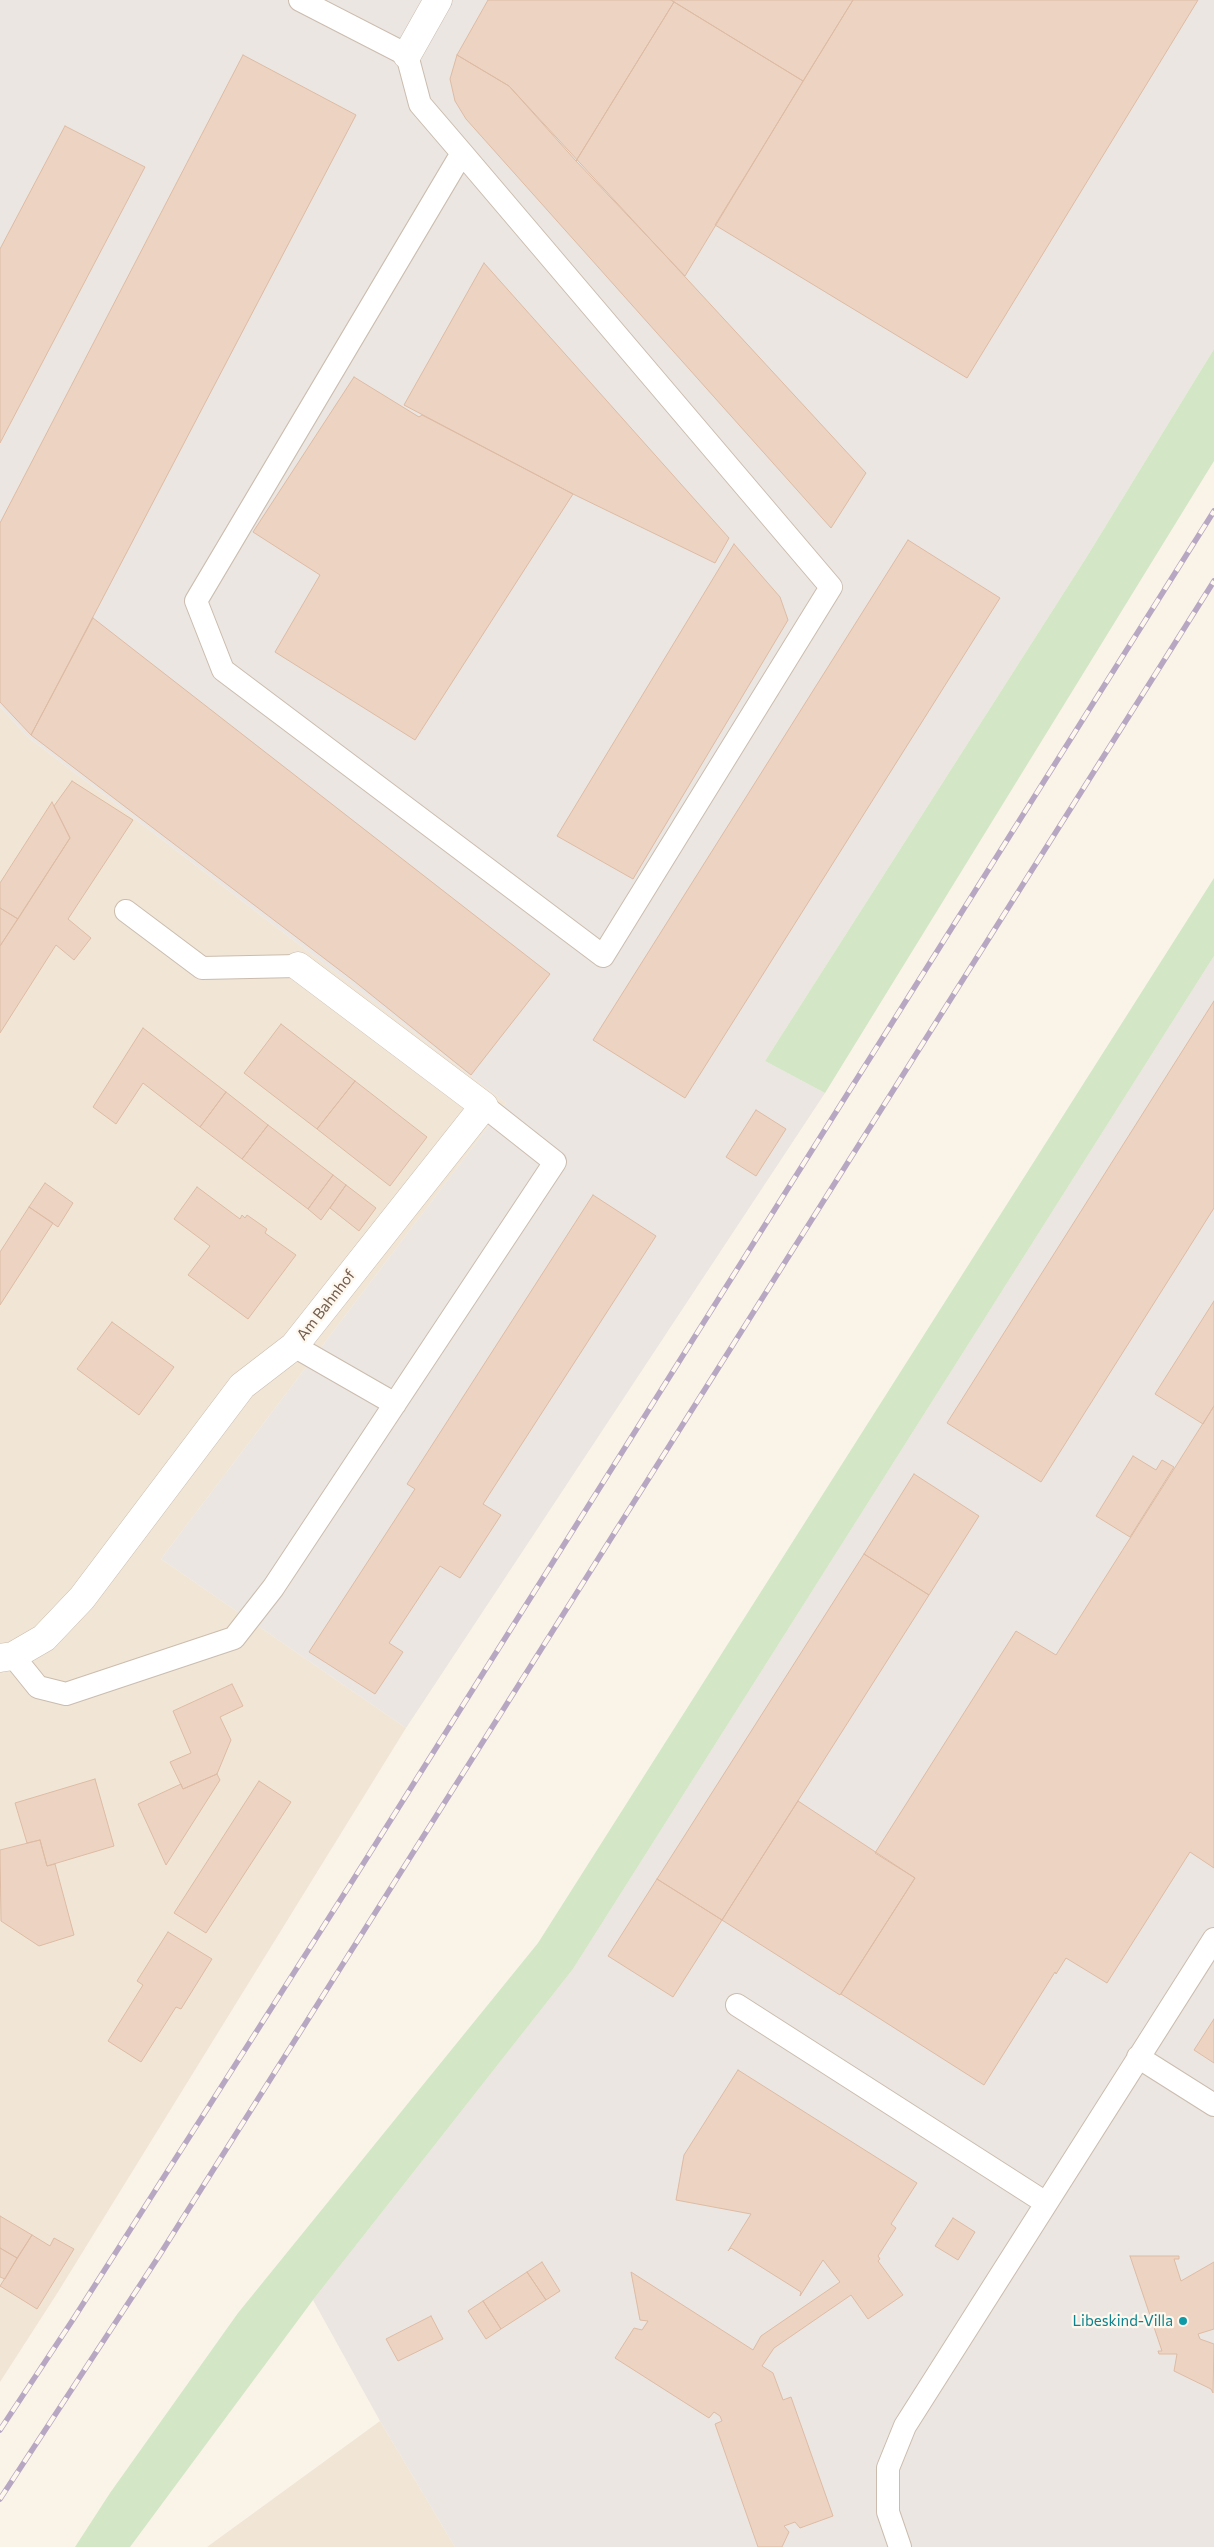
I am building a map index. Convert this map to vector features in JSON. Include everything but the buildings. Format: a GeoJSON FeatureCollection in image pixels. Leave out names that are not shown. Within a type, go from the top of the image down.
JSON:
{"type":"FeatureCollection","features":[{"type":"Feature","properties":{"kind":"street"},"geometry":{"type":"LineString","coordinates":[[407,55],[438,0]]}},
{"type":"Feature","properties":{"kind":"street"},"geometry":{"type":"LineString","coordinates":[[298,966],[484,1106]]}},
{"type":"Feature","properties":{"kind":"street","name":"Am Bahnhof"},"geometry":{"type":"LineString","coordinates":[[6,1657],[44,1638],[82,1598],[242,1386],[294,1346],[484,1106]]}},
{"type":"Feature","properties":{"kind":"lane"},"geometry":{"type":"LineString","coordinates":[[300,0],[407,55],[420,104],[462,153],[831,588],[603,956],[224,670],[196,601],[462,153]]}},
{"type":"Feature","properties":{"kind":"lane"},"geometry":{"type":"LineString","coordinates":[[126,910],[202,968],[298,966]]}},
{"type":"Feature","properties":{"kind":"lane"},"geometry":{"type":"LineString","coordinates":[[6,1657],[38,1687],[66,1694],[234,1638],[273,1588],[555,1162],[484,1106]]}},
{"type":"Feature","properties":{"kind":"lane"},"geometry":{"type":"LineString","coordinates":[[294,1346],[395,1404]]}},
{"type":"Feature","properties":{"kind":"lane"},"geometry":{"type":"LineString","coordinates":[[900,2547],[888,2512],[888,2468],[905,2426],[1214,1939]]}},
{"type":"Feature","properties":{"kind":"lane"},"geometry":{"type":"LineString","coordinates":[[737,2005],[1046,2203]]}},
{"type":"Feature","properties":{"kind":"lane"},"geometry":{"type":"LineString","coordinates":[[1138,2057],[1214,2105]]}},
{"type":"Feature","properties":{"kind":"shaded area"},"geometry":{"type":"Polygon","coordinates":[[[0,0],[1214,0],[1214,349],[1086,558],[765,1061],[825,1093],[406,1728],[161,1559],[506,1103],[28,737],[0,707],[0,0]]]}},
{"type":"Feature","properties":{"kind":"shaded area"},"geometry":{"type":"Polygon","coordinates":[[[0,707],[28,737],[506,1103],[161,1559],[406,1728],[58,2292],[0,2382],[0,707]]]}},
{"type":"Feature","properties":{"kind":"shaded area"},"geometry":{"type":"Polygon","coordinates":[[[1214,956],[1214,2547],[455,2547],[380,2421],[313,2300],[573,1969],[1214,956]]]}},
{"type":"Feature","properties":{"kind":"shaded area"},"geometry":{"type":"Polygon","coordinates":[[[380,2421],[455,2547],[207,2547],[380,2421]]]}},
{"type":"Feature","properties":{"kind":"green space"},"geometry":{"type":"Polygon","coordinates":[[[1214,349],[1214,461],[825,1093],[765,1061],[1086,558],[1214,349]]]}},
{"type":"Feature","properties":{"kind":"green space"},"geometry":{"type":"Polygon","coordinates":[[[1214,878],[1214,956],[573,1969],[313,2300],[130,2547],[75,2547],[110,2493],[238,2313],[538,1943],[1214,878]]]}},
{"type":"Feature","properties":{"kind":"railway"},"geometry":{"type":"LineString","coordinates":[[0,2430],[74,2318],[353,1880],[1214,511]]}},
{"type":"Feature","properties":{"kind":"railway"},"geometry":{"type":"LineString","coordinates":[[0,2499],[159,2256],[1214,581]]}},
{"type":"Feature","properties":{"kind":"place","name":"Libeskind-Villa"},"geometry":{"type":"Point","coordinates":[1183,2321]}}]}
